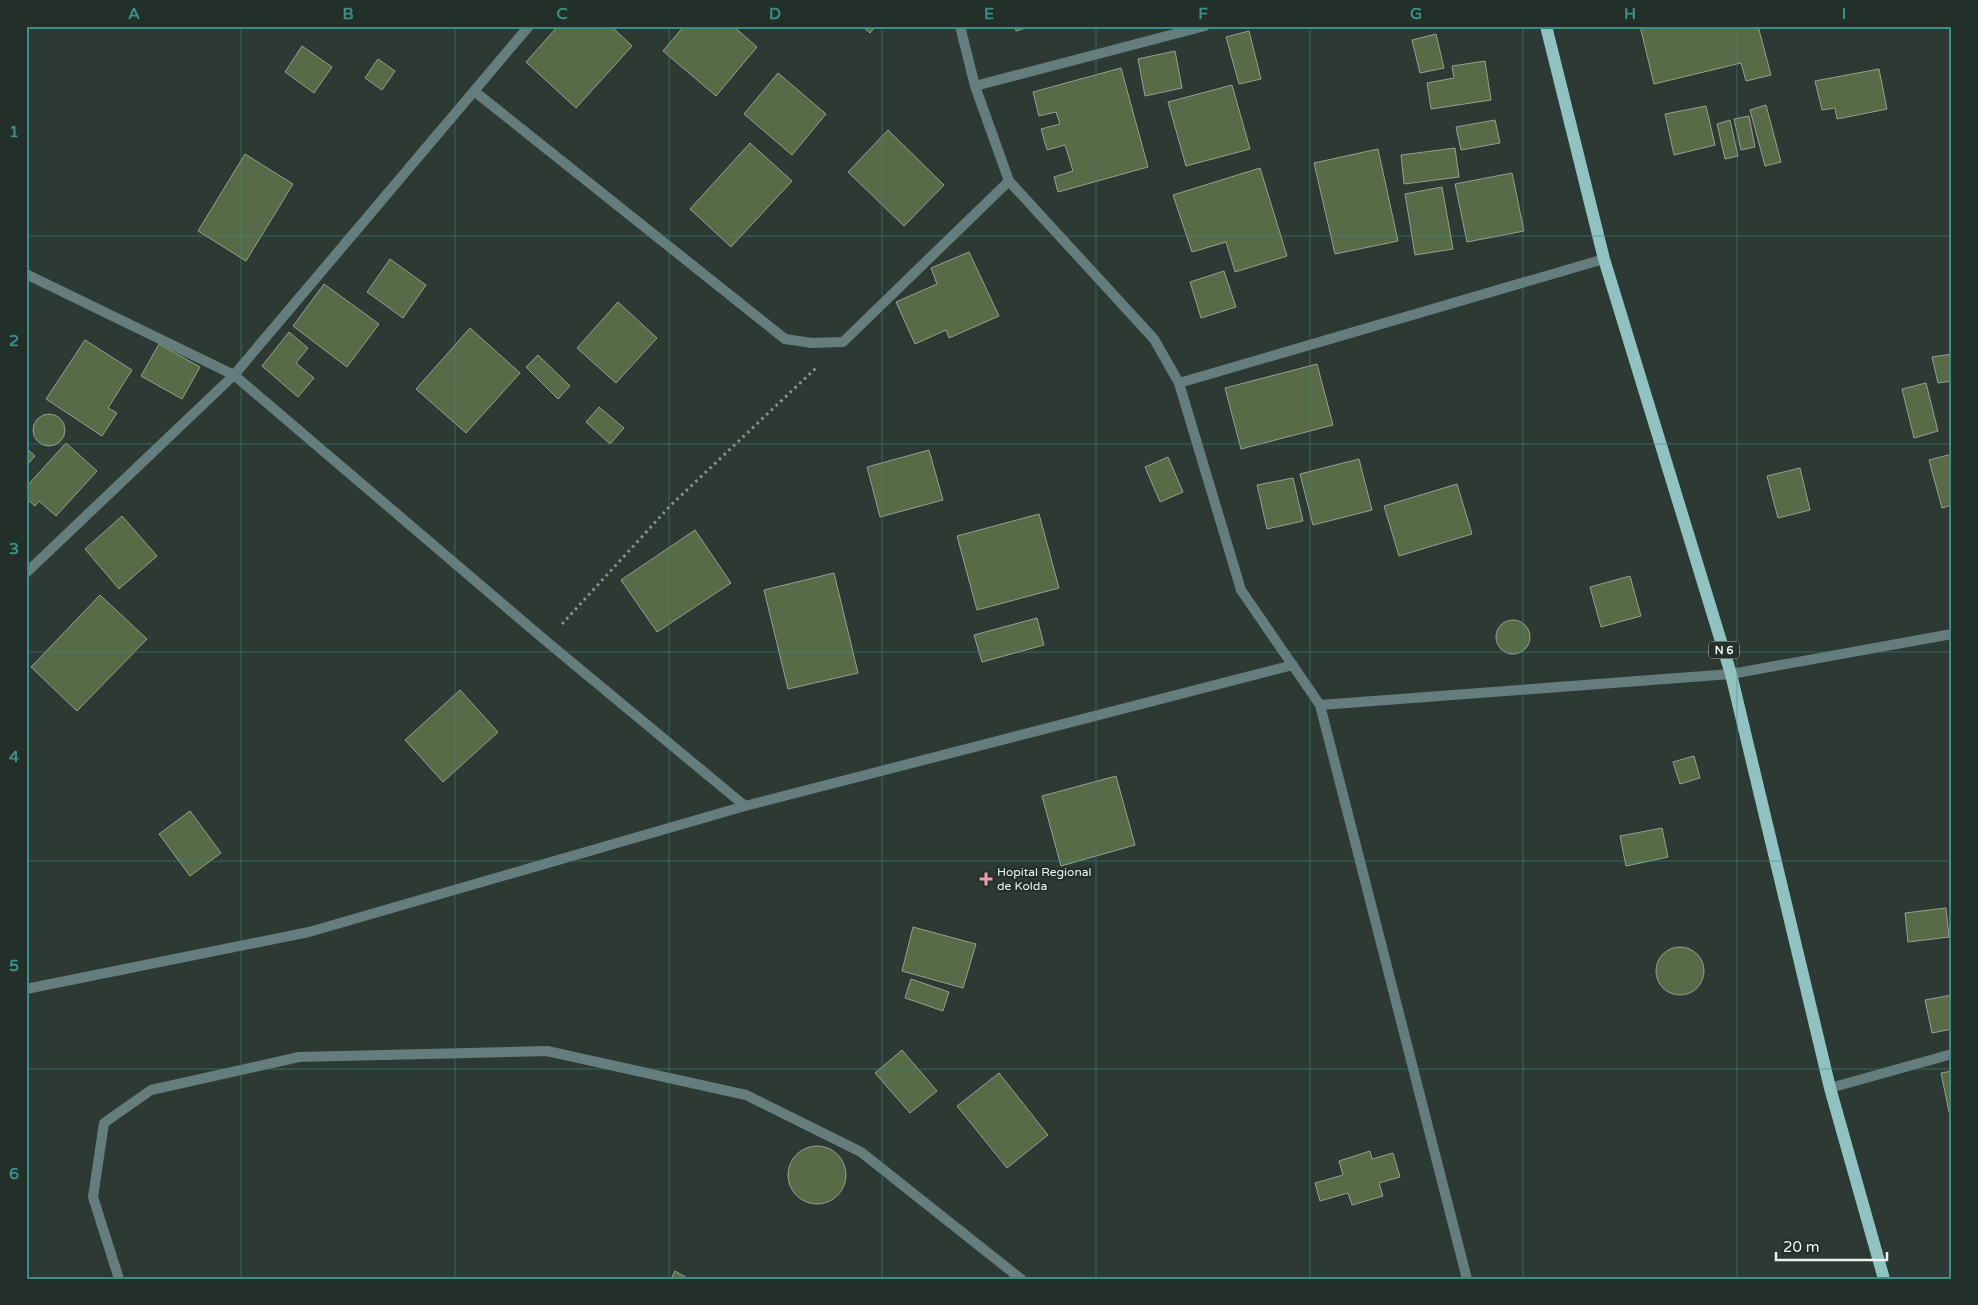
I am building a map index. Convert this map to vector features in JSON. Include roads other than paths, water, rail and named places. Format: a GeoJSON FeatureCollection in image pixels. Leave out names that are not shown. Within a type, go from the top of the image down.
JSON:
{"type":"FeatureCollection","features":[{"type":"Feature","properties":{"kind":"main road","name":"N 6"},"geometry":{"type":"LineString","coordinates":[[1546,26],[1604,259],[1731,674],[1830,1088],[1884,1279]]}},
{"type":"Feature","properties":{"kind":"street"},"geometry":{"type":"LineString","coordinates":[[26,573],[234,375],[529,26]]}},
{"type":"Feature","properties":{"kind":"street"},"geometry":{"type":"LineString","coordinates":[[960,26],[975,86],[1009,181],[1154,339],[1179,383],[1241,590],[1320,705],[1467,1279]]}},
{"type":"Feature","properties":{"kind":"street"},"geometry":{"type":"LineString","coordinates":[[975,86],[1205,26]]}},
{"type":"Feature","properties":{"kind":"street"},"geometry":{"type":"LineString","coordinates":[[474,91],[785,339],[812,343],[843,342],[1009,181]]}},
{"type":"Feature","properties":{"kind":"street"},"geometry":{"type":"LineString","coordinates":[[1179,383],[1604,259]]}},
{"type":"Feature","properties":{"kind":"street"},"geometry":{"type":"LineString","coordinates":[[26,274],[234,375],[546,641],[745,806]]}},
{"type":"Feature","properties":{"kind":"street"},"geometry":{"type":"LineString","coordinates":[[1320,705],[1731,674],[1952,634]]}},
{"type":"Feature","properties":{"kind":"street"},"geometry":{"type":"LineString","coordinates":[[26,989],[309,932],[745,806],[1292,665]]}},
{"type":"Feature","properties":{"kind":"street"},"geometry":{"type":"LineString","coordinates":[[118,1279],[93,1197],[104,1123],[151,1090],[299,1057],[547,1051],[746,1094],[861,1152],[1021,1279]]}},
{"type":"Feature","properties":{"kind":"street"},"geometry":{"type":"LineString","coordinates":[[1830,1088],[1952,1054]]}},
{"type":"Feature","properties":{"kind":"place","name":"Hopital Regional de Kolda"},"geometry":{"type":"Point","coordinates":[986,879]}}]}
